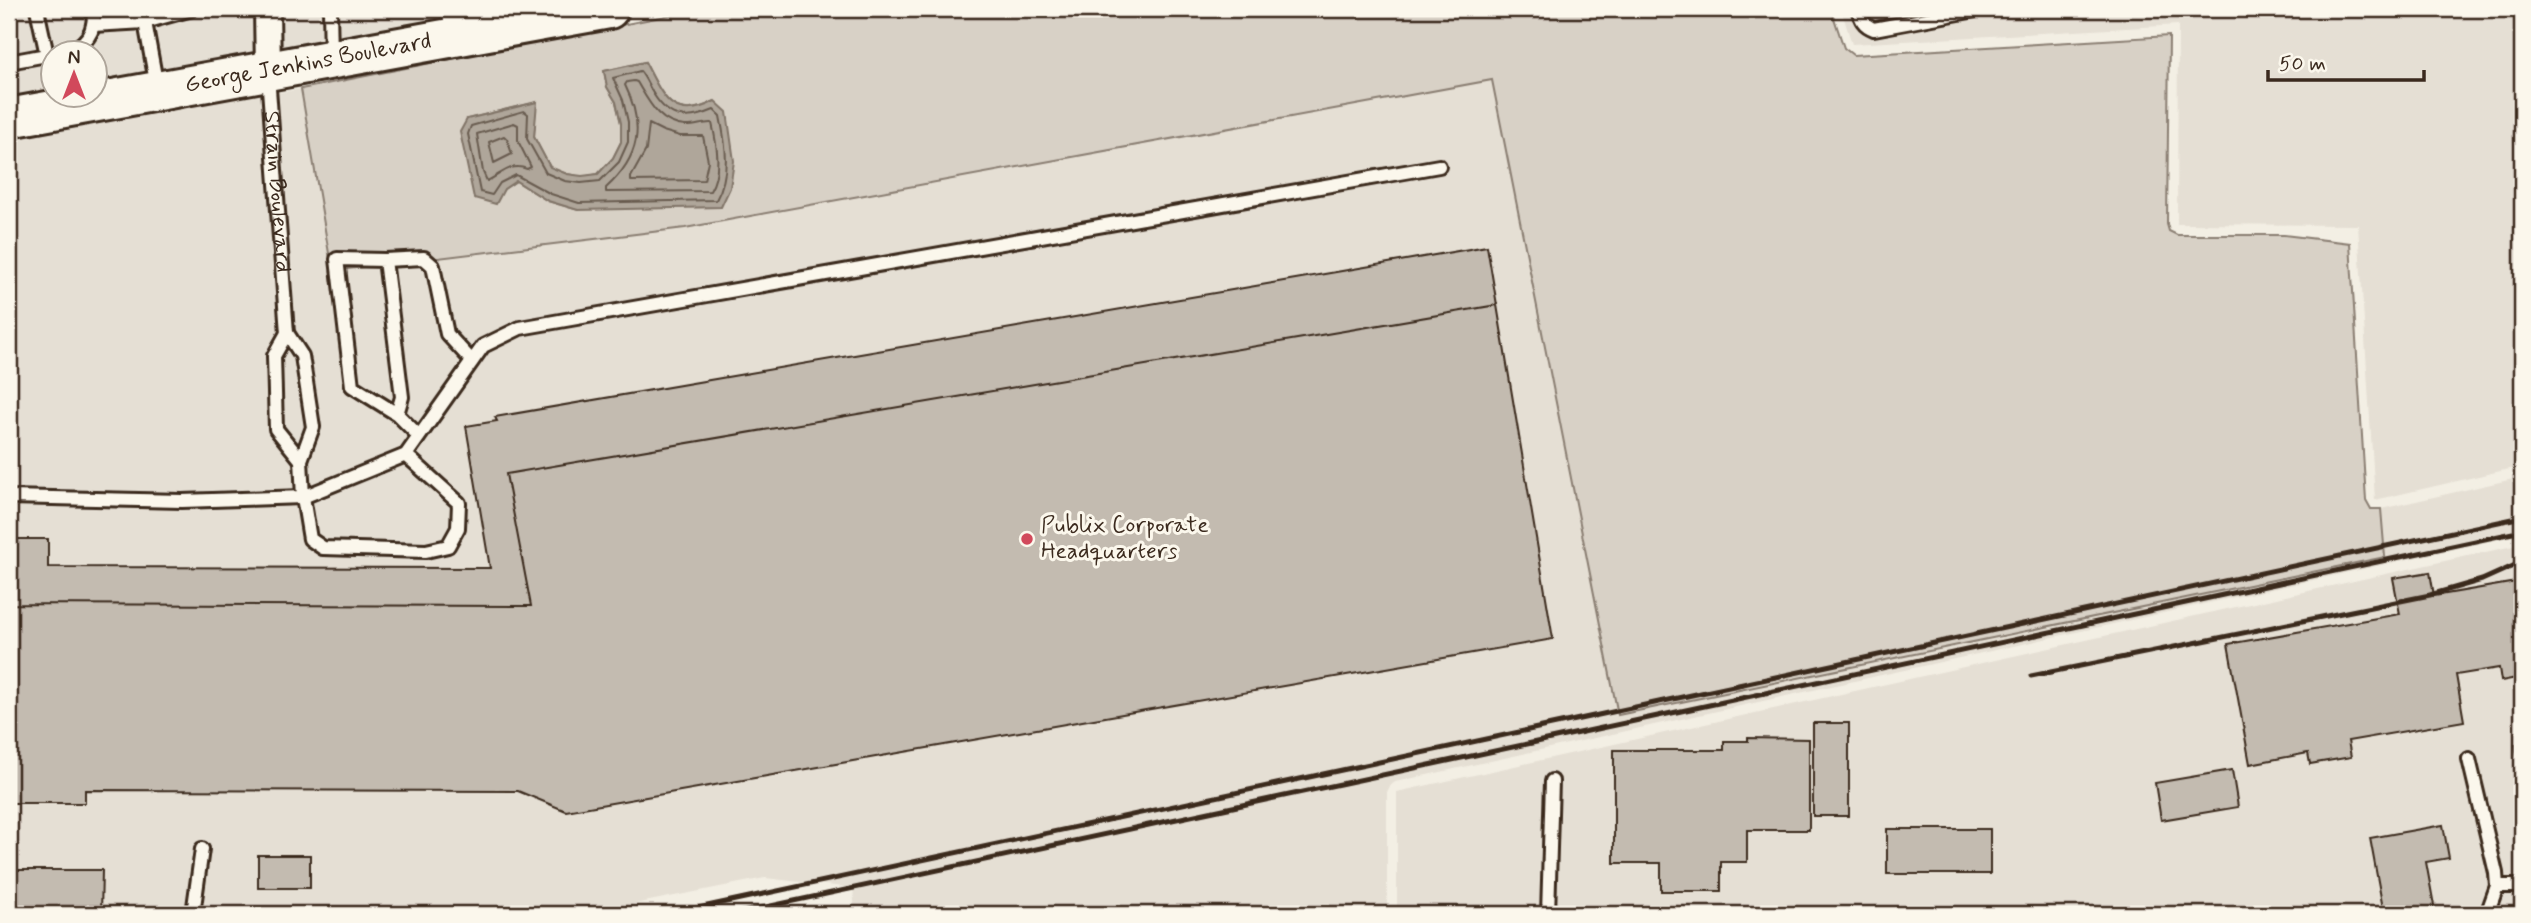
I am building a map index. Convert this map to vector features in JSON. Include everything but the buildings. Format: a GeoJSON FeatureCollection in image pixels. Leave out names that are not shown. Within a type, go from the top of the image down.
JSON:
{"type":"FeatureCollection","features":[{"type":"Feature","properties":{"kind":"main road","name":"George Jenkins Boulevard"},"geometry":{"type":"LineString","coordinates":[[9,118],[331,60],[450,23],[608,9]]}},
{"type":"Feature","properties":{"kind":"street","name":"Strain Boulevard"},"geometry":{"type":"LineString","coordinates":[[267,9],[268,71]]}},
{"type":"Feature","properties":{"kind":"lane"},"geometry":{"type":"LineString","coordinates":[[37,9],[45,38]]}},
{"type":"Feature","properties":{"kind":"lane"},"geometry":{"type":"LineString","coordinates":[[88,38],[93,25],[93,9]]}},
{"type":"Feature","properties":{"kind":"lane"},"geometry":{"type":"LineString","coordinates":[[93,25],[145,22],[192,9]]}},
{"type":"Feature","properties":{"kind":"lane"},"geometry":{"type":"LineString","coordinates":[[330,9],[331,60]]}},
{"type":"Feature","properties":{"kind":"lane"},"geometry":{"type":"LineString","coordinates":[[1858,9],[1861,20],[1874,29],[1981,9]]}},
{"type":"Feature","properties":{"kind":"lane"},"geometry":{"type":"LineString","coordinates":[[145,22],[158,91]]}},
{"type":"Feature","properties":{"kind":"lane"},"geometry":{"type":"LineString","coordinates":[[9,62],[38,57]]}},
{"type":"Feature","properties":{"kind":"lane","name":"Strain Boulevard"},"geometry":{"type":"LineString","coordinates":[[268,71],[287,333],[302,356],[313,427],[301,460],[303,497],[310,539],[323,548],[426,551],[447,546],[458,528],[458,503],[406,455]]}},
{"type":"Feature","properties":{"kind":"lane"},"geometry":{"type":"LineString","coordinates":[[9,497],[182,501],[303,497],[406,455],[483,346],[520,328],[1440,166]]}},
{"type":"Feature","properties":{"kind":"lane"},"geometry":{"type":"LineString","coordinates":[[419,436],[397,414],[352,386],[337,259],[424,258],[433,265],[447,334],[472,361]]}},
{"type":"Feature","properties":{"kind":"lane"},"geometry":{"type":"LineString","coordinates":[[385,260],[402,397],[397,414]]}},
{"type":"Feature","properties":{"kind":"lane","name":"Strain Boulevard"},"geometry":{"type":"LineString","coordinates":[[287,333],[274,356],[276,429],[301,460]]}},
{"type":"Feature","properties":{"kind":"lane"},"geometry":{"type":"LineString","coordinates":[[2469,759],[2496,873],[2497,886],[2487,914]]}},
{"type":"Feature","properties":{"kind":"lane"},"geometry":{"type":"LineString","coordinates":[[1548,914],[1552,781]]}},
{"type":"Feature","properties":{"kind":"lane"},"geometry":{"type":"LineString","coordinates":[[193,914],[202,849]]}},
{"type":"Feature","properties":{"kind":"lane"},"geometry":{"type":"LineString","coordinates":[[2497,886],[2522,886]]}},
{"type":"Feature","properties":{"kind":"shaded area"},"geometry":{"type":"Polygon","coordinates":[[[9,9],[256,9],[257,61],[108,88],[108,38],[38,38],[38,98],[9,106],[9,9]]]}},
{"type":"Feature","properties":{"kind":"shaded area"},"geometry":{"type":"Polygon","coordinates":[[[278,9],[542,9],[279,57],[278,9]]]}},
{"type":"Feature","properties":{"kind":"shaded area"},"geometry":{"type":"Polygon","coordinates":[[[701,9],[1831,9],[1844,48],[1853,55],[2169,36],[2169,231],[2177,235],[2284,235],[2350,243],[2366,500],[2371,509],[2381,509],[2385,557],[1618,715],[1492,80],[685,228],[332,271],[301,89],[701,9]],[[645,62],[604,71],[607,87],[616,102],[621,123],[621,142],[613,158],[598,174],[582,177],[550,168],[534,137],[536,102],[467,119],[504,189],[516,181],[548,201],[578,210],[715,101],[700,107],[679,108],[664,95],[645,62]]]}},
{"type":"Feature","properties":{"kind":"shaded area"},"geometry":{"type":"Polygon","coordinates":[[[1841,9],[2522,9],[2522,466],[2375,500],[2358,225],[2177,224],[2178,25],[1852,44],[1841,9]]]}},
{"type":"Feature","properties":{"kind":"shaded area"},"geometry":{"type":"Polygon","coordinates":[[[1492,80],[1619,715],[2385,557],[2381,509],[2522,477],[2522,534],[1395,782],[1387,792],[1387,914],[855,914],[853,888],[765,878],[584,914],[9,914],[9,132],[301,89],[333,271],[685,228],[1492,80]]]}},
{"type":"Feature","properties":{"kind":"shaded area"},"geometry":{"type":"Polygon","coordinates":[[[2522,544],[2522,914],[1397,914],[1397,792],[2522,544]]]}},
{"type":"Feature","properties":{"kind":"water"},"geometry":{"type":"Polygon","coordinates":[[[645,62],[657,86],[671,103],[679,108],[700,107],[715,101],[727,112],[734,161],[730,188],[721,207],[578,210],[548,201],[516,181],[504,189],[496,204],[474,198],[460,132],[467,119],[537,102],[534,137],[550,167],[567,174],[598,174],[613,158],[621,142],[621,123],[616,102],[607,87],[604,71],[645,62]]]}},
{"type":"Feature","properties":{"kind":"railway"},"geometry":{"type":"LineString","coordinates":[[670,914],[2522,517]]}},
{"type":"Feature","properties":{"kind":"railway"},"geometry":{"type":"LineString","coordinates":[[733,914],[2522,531]]}},
{"type":"Feature","properties":{"kind":"railway"},"geometry":{"type":"LineString","coordinates":[[2031,676],[2430,595],[2482,580],[2522,562]]}},
{"type":"Feature","properties":{"kind":"place","name":"Publix Corporate Headquarters"},"geometry":{"type":"Point","coordinates":[1027,539]}}]}
